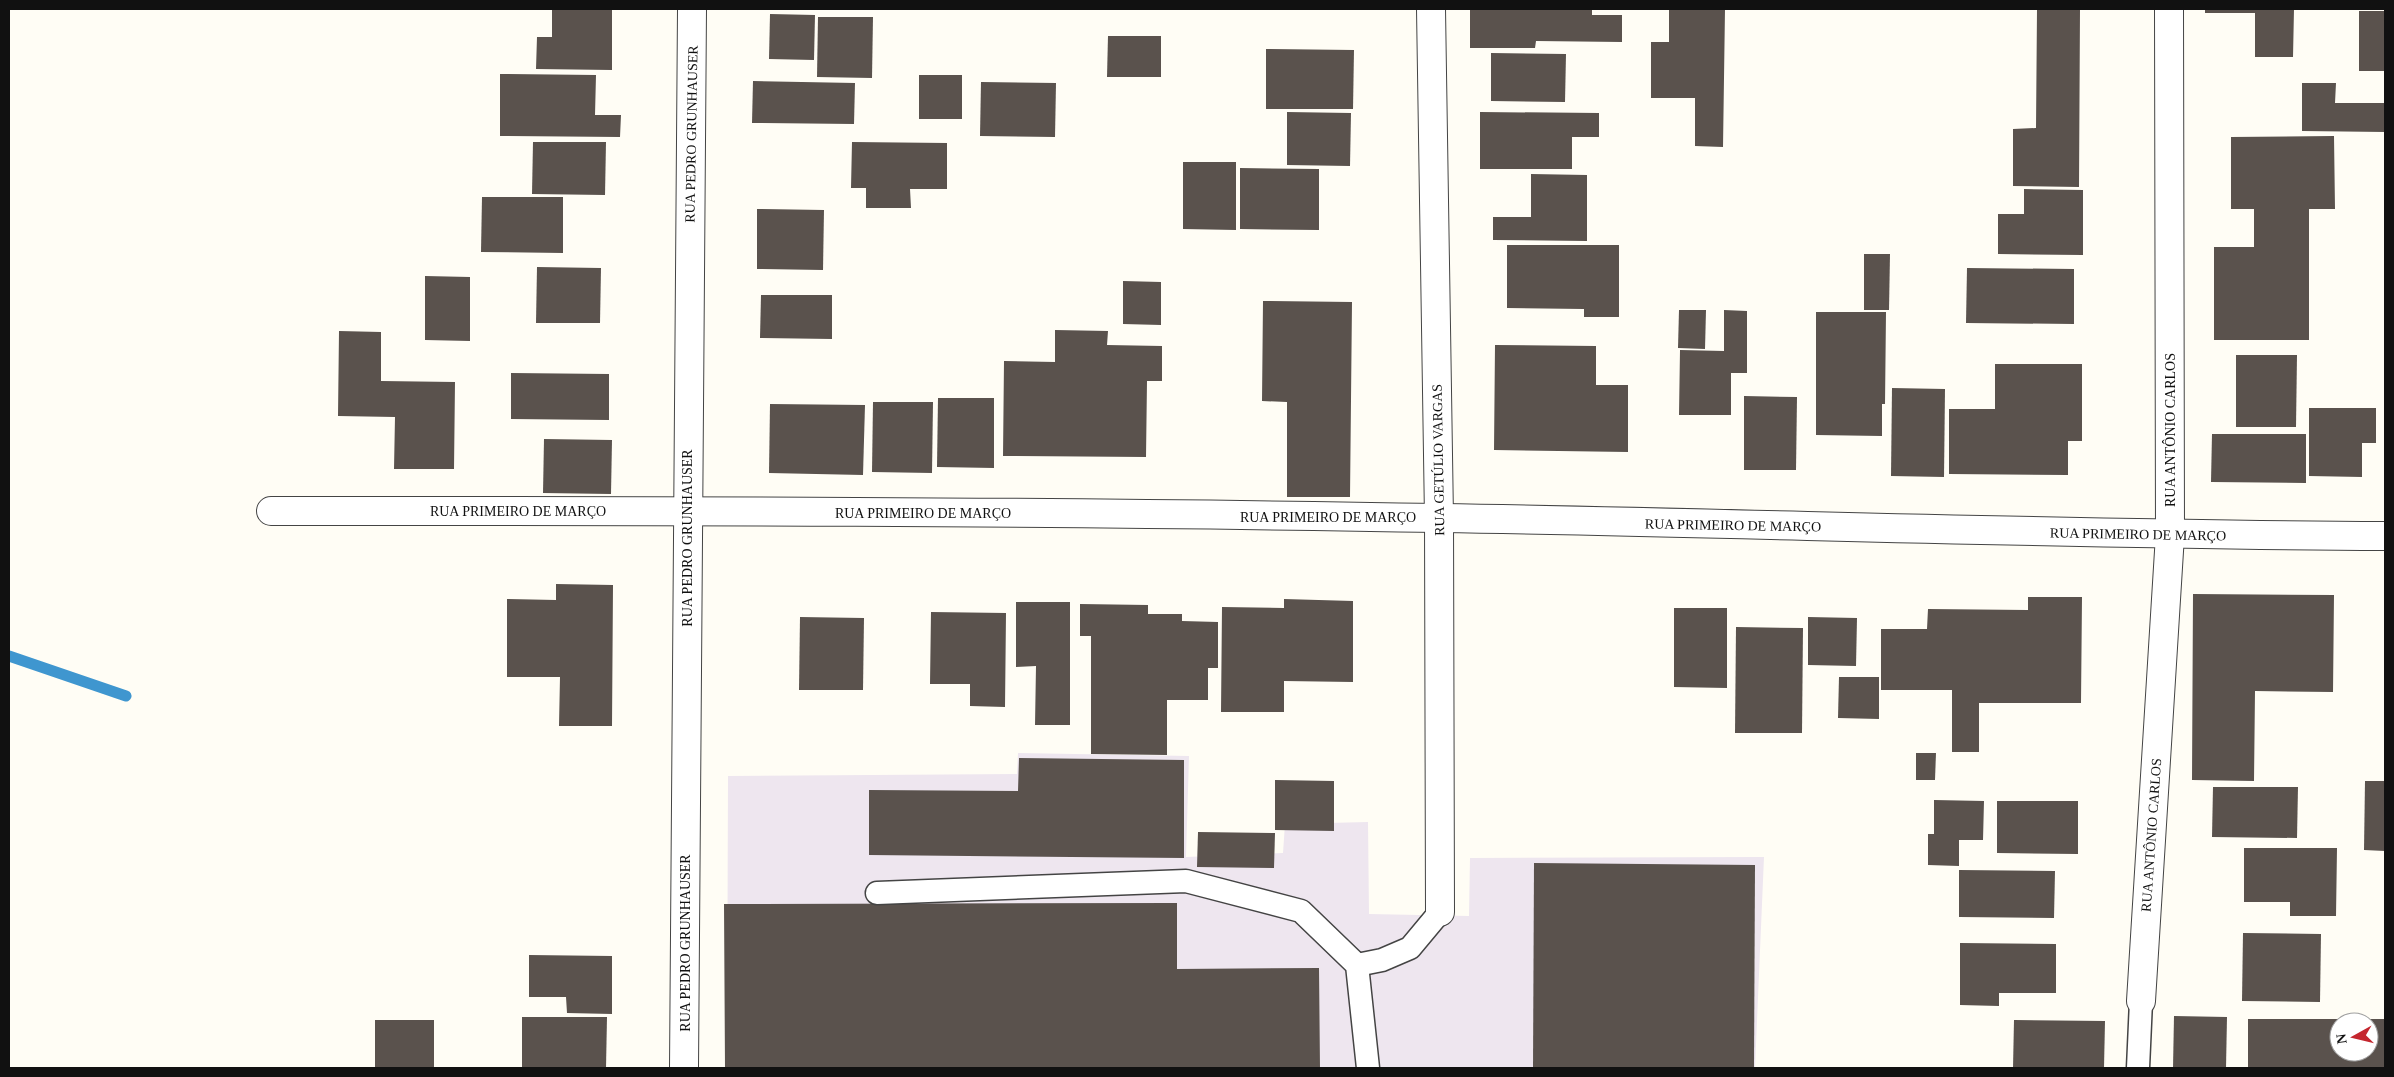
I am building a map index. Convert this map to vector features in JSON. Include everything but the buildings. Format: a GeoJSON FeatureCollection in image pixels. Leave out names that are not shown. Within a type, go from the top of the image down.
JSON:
{"type":"FeatureCollection","features":[{"type":"Feature","properties":{"kind":"street","name":"RUA PEDRO GRUNHAUSER"},"geometry":{"type":"LineString","coordinates":[[684,1068],[692,9]]}},
{"type":"Feature","properties":{"kind":"street","name":"RUA GETÚLIO VARGAS"},"geometry":{"type":"LineString","coordinates":[[1431,9],[1439,518],[1440,912]]}},
{"type":"Feature","properties":{"kind":"street","name":"RUA ANTÔNIO CARLOS"},"geometry":{"type":"LineString","coordinates":[[2141,1001],[2170,535],[2169,9]]}},
{"type":"Feature","properties":{"kind":"street","name":"RUA PRIMEIRO DE MARÇO"},"geometry":{"type":"LineString","coordinates":[[271,511],[687,511],[1439,518],[2170,535],[2385,536]]}},
{"type":"Feature","properties":{"kind":"lane"},"geometry":{"type":"LineString","coordinates":[[877,893],[1186,881],[1301,911],[1357,965],[1368,1068]]}},
{"type":"Feature","properties":{"kind":"lane"},"geometry":{"type":"LineString","coordinates":[[1357,965],[1382,960],[1410,948],[1440,912]]}},
{"type":"Feature","properties":{"kind":"lane"},"geometry":{"type":"LineString","coordinates":[[2138,1068],[2141,1001]]}},
{"type":"Feature","properties":{"kind":"shaded area"},"geometry":{"type":"Polygon","coordinates":[[[1018,753],[1189,756],[1186,857],[1283,853],[1285,824],[1368,822],[1369,914],[1469,916],[1470,858],[1764,857],[1755,1068],[727,1068],[728,776],[1017,774],[1018,753]]]}},
{"type":"Feature","properties":{"kind":"waterway"},"geometry":{"type":"LineString","coordinates":[[9,656],[126,696]]}}]}
